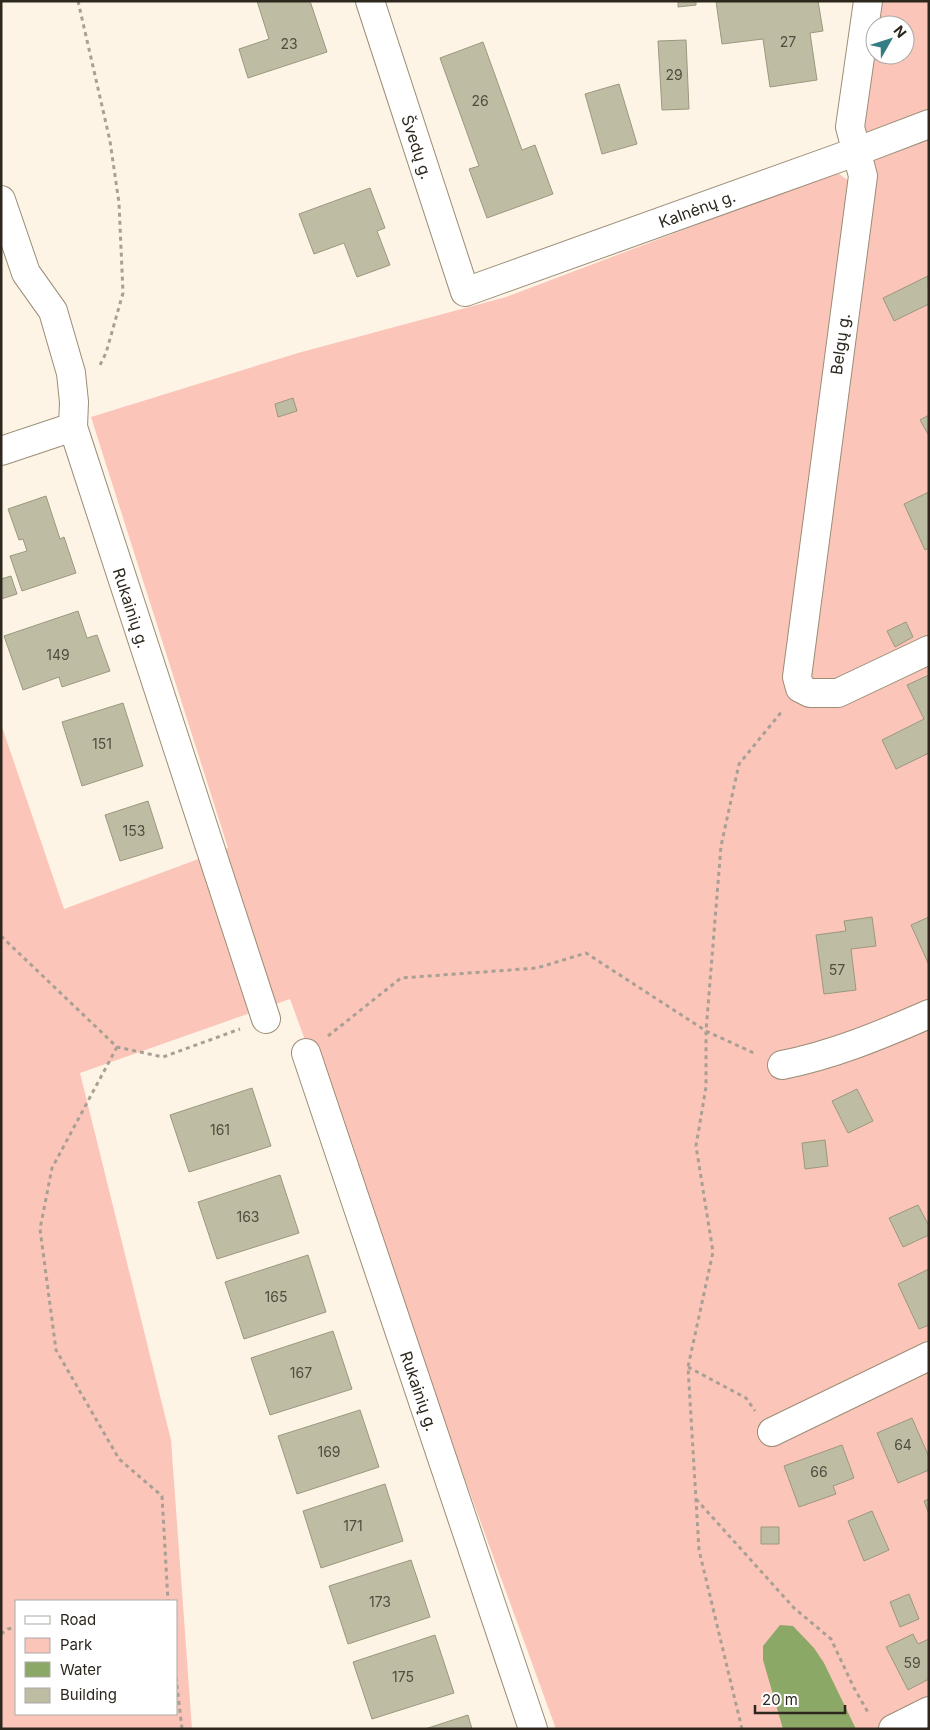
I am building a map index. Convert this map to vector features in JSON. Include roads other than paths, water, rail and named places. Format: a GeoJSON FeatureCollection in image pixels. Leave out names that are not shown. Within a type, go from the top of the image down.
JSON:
{"type":"FeatureCollection","features":[{"type":"Feature","properties":{"kind":"street","name":"Švedų g."},"geometry":{"type":"LineString","coordinates":[[370,1],[466,292]]}},
{"type":"Feature","properties":{"kind":"street","name":"Belgų g."},"geometry":{"type":"LineString","coordinates":[[868,1],[850,127],[858,151],[863,176],[797,677],[800,688],[810,693],[838,693],[929,650]]}},
{"type":"Feature","properties":{"kind":"street","name":"Kalnėnų g."},"geometry":{"type":"LineString","coordinates":[[466,292],[929,124]]}},
{"type":"Feature","properties":{"kind":"street","name":"Rukainių g."},"geometry":{"type":"LineString","coordinates":[[1,200],[26,273],[53,311],[71,372],[74,402],[73,427],[266,1019]]}},
{"type":"Feature","properties":{"kind":"street"},"geometry":{"type":"LineString","coordinates":[[1,450],[73,427]]}},
{"type":"Feature","properties":{"kind":"street"},"geometry":{"type":"LineString","coordinates":[[782,1066],[813,1059],[885,1033],[929,1014]]}},
{"type":"Feature","properties":{"kind":"street","name":"Rukainių g."},"geometry":{"type":"LineString","coordinates":[[306,1053],[532,1729]]}},
{"type":"Feature","properties":{"kind":"street"},"geometry":{"type":"LineString","coordinates":[[772,1432],[929,1356]]}},
{"type":"Feature","properties":{"kind":"street"},"geometry":{"type":"LineString","coordinates":[[883,1723],[929,1711]]}},
{"type":"Feature","properties":{"kind":"water"},"geometry":{"type":"Polygon","coordinates":[[[780,1625],[793,1626],[814,1648],[824,1663],[856,1729],[783,1729],[763,1660],[763,1646],[780,1625]]]}}]}
